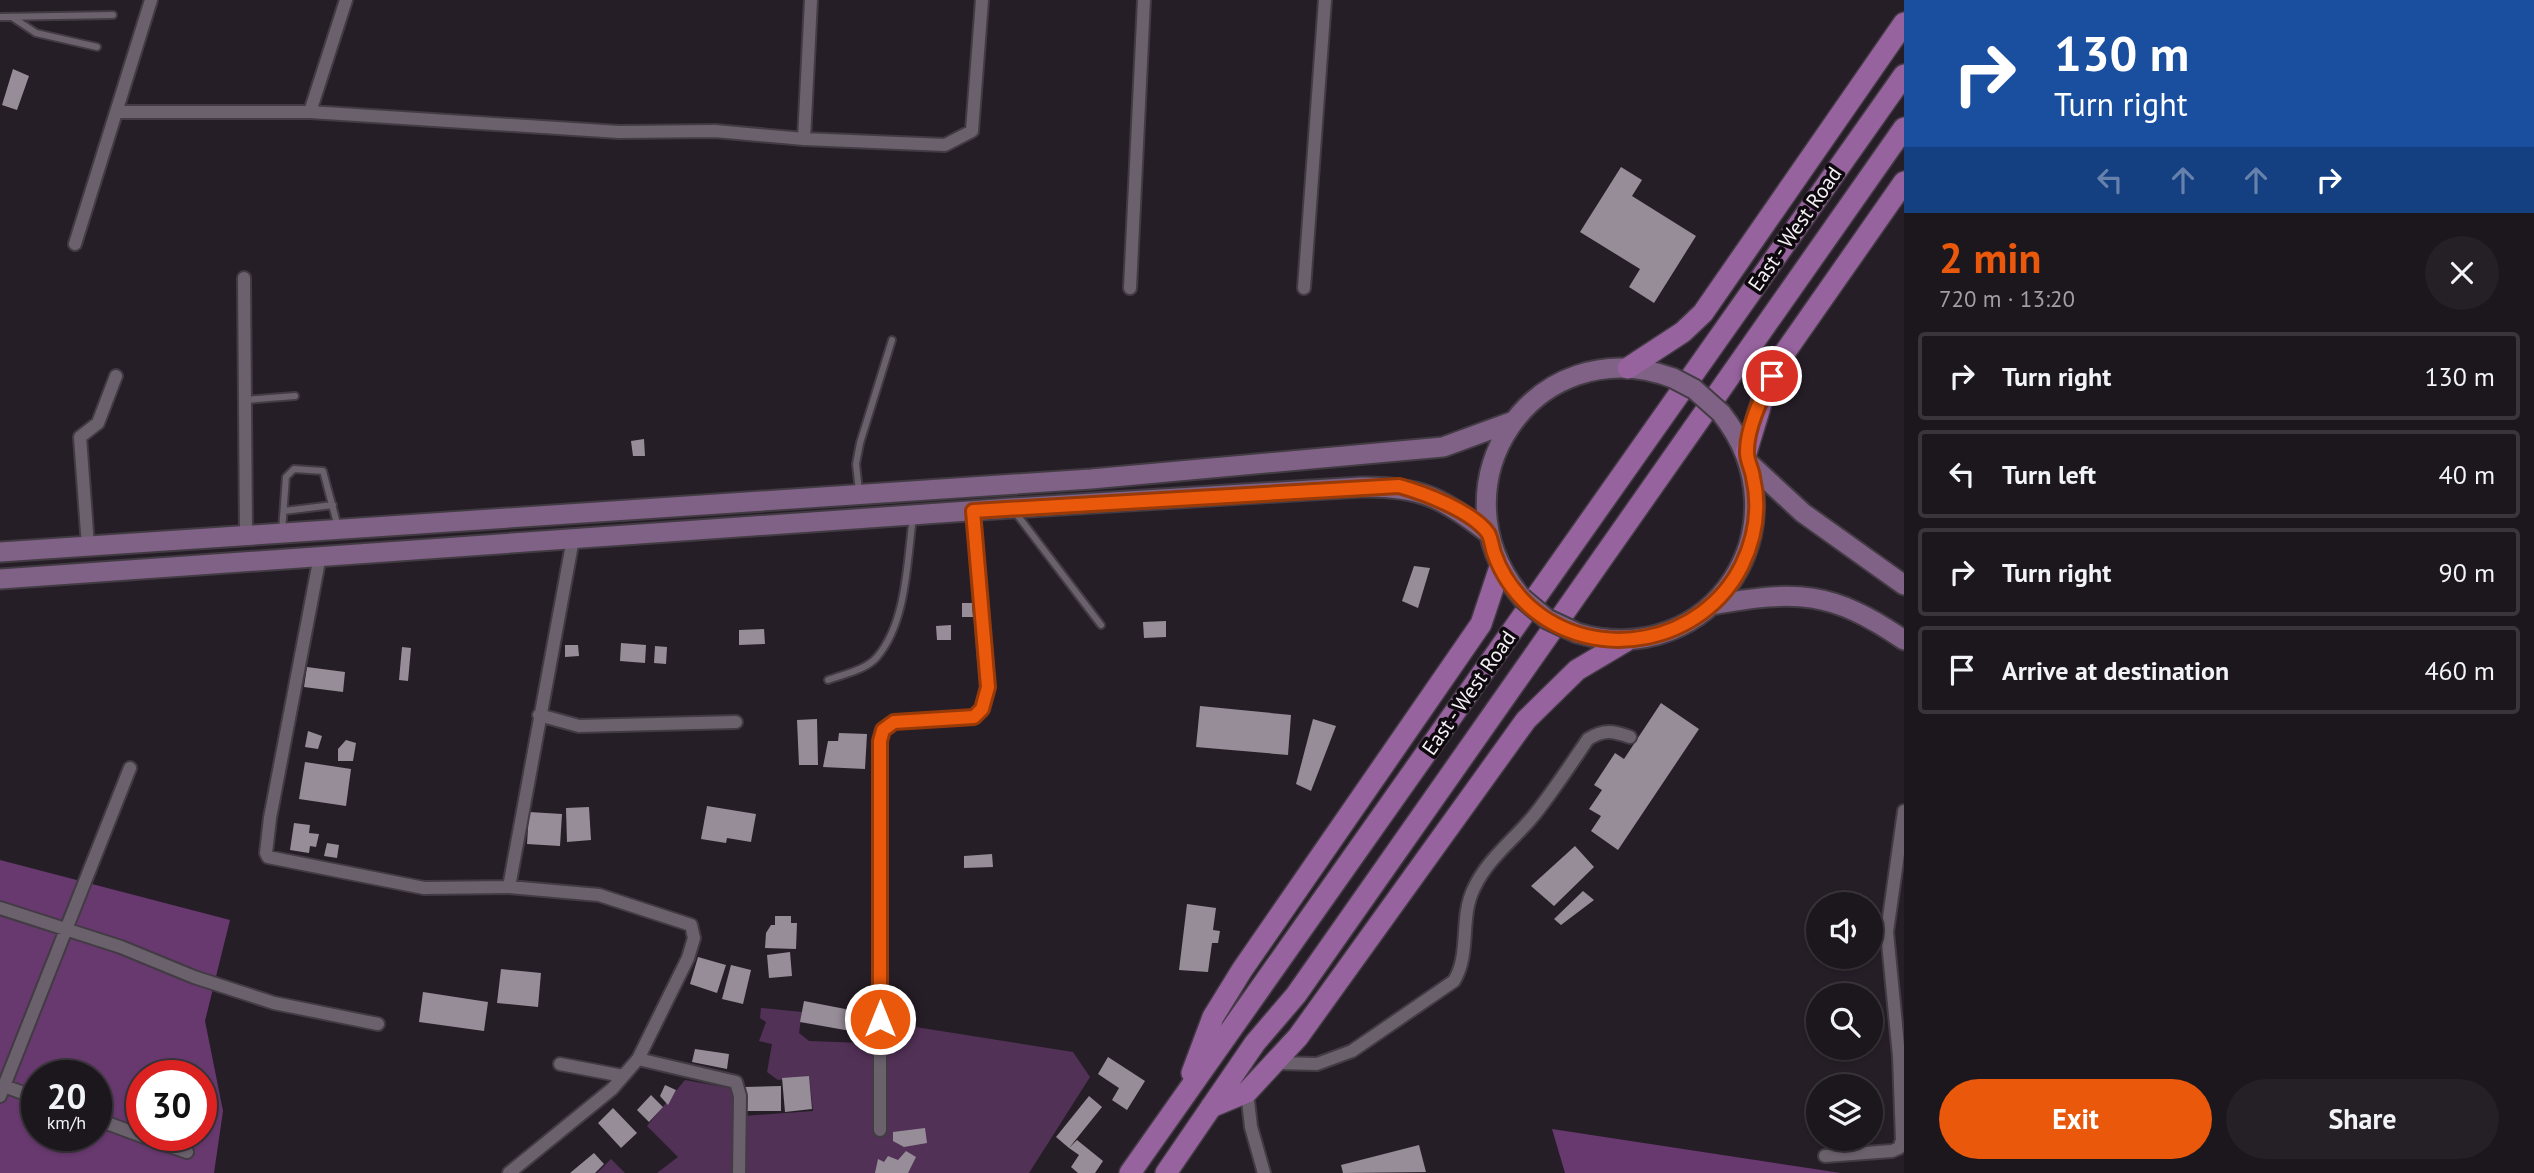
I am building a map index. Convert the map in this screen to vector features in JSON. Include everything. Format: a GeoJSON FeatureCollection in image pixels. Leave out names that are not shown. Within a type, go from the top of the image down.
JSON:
{"type":"FeatureCollection","features":[{"type":"Feature","properties":{"kind":"main road"},"geometry":{"type":"LineString","coordinates":[[1628,368],[1683,332],[1703,313],[1904,23]]}},
{"type":"Feature","properties":{"kind":"main road","name":"East - West Road"},"geometry":{"type":"LineString","coordinates":[[1129,1173],[1904,75]]}},
{"type":"Feature","properties":{"kind":"main road","name":"East - West Road"},"geometry":{"type":"LineString","coordinates":[[1166,1173],[1255,1043],[1296,995],[1904,128]]}},
{"type":"Feature","properties":{"kind":"main road"},"geometry":{"type":"LineString","coordinates":[[1211,1107],[1247,1091],[1276,1063],[1349,970],[1526,720],[1577,670],[1626,641],[1672,631],[1712,605],[1734,578],[1753,534],[1756,499],[1748,458],[1763,394],[1781,358],[1904,182]]}},
{"type":"Feature","properties":{"kind":"main road"},"geometry":{"type":"LineString","coordinates":[[1626,641],[1577,634],[1547,619],[1522,598],[1500,567],[1488,533],[1485,498],[1488,474],[1501,440],[1514,421],[1539,396],[1559,383],[1592,371],[1628,368],[1673,378],[1694,389],[1721,412],[1748,458],[1803,513],[1904,585]]}},
{"type":"Feature","properties":{"kind":"main road"},"geometry":{"type":"LineString","coordinates":[[0,552],[1091,479],[1443,447],[1514,421]]}},
{"type":"Feature","properties":{"kind":"main road"},"geometry":{"type":"LineString","coordinates":[[0,579],[1011,508],[1399,486],[1424,493],[1447,505],[1488,533]]}},
{"type":"Feature","properties":{"kind":"main road"},"geometry":{"type":"LineString","coordinates":[[1189,1086],[1199,1050],[1213,1017],[1242,970],[1456,665],[1481,624],[1500,567]]}},
{"type":"Feature","properties":{"kind":"main road"},"geometry":{"type":"LineString","coordinates":[[1712,605],[1774,596],[1822,598],[1853,608],[1904,640]]}},
{"type":"Feature","properties":{"kind":"street"},"geometry":{"type":"LineString","coordinates":[[75,244],[151,0]]}},
{"type":"Feature","properties":{"kind":"street"},"geometry":{"type":"LineString","coordinates":[[310,112],[346,0]]}},
{"type":"Feature","properties":{"kind":"street"},"geometry":{"type":"LineString","coordinates":[[804,139],[811,0]]}},
{"type":"Feature","properties":{"kind":"street"},"geometry":{"type":"LineString","coordinates":[[117,112],[310,112],[620,132],[715,131],[804,139],[945,145],[972,131],[982,0]]}},
{"type":"Feature","properties":{"kind":"street"},"geometry":{"type":"LineString","coordinates":[[1129,288],[1144,0]]}},
{"type":"Feature","properties":{"kind":"street"},"geometry":{"type":"LineString","coordinates":[[1304,288],[1325,0]]}},
{"type":"Feature","properties":{"kind":"street"},"geometry":{"type":"LineString","coordinates":[[244,278],[246,535]]}},
{"type":"Feature","properties":{"kind":"street"},"geometry":{"type":"LineString","coordinates":[[88,546],[80,437],[99,423],[116,376]]}},
{"type":"Feature","properties":{"kind":"street"},"geometry":{"type":"LineString","coordinates":[[880,1130],[880,741],[883,730],[894,722],[974,717],[982,709],[988,687],[973,511]]}},
{"type":"Feature","properties":{"kind":"street"},"geometry":{"type":"LineString","coordinates":[[509,887],[573,539]]}},
{"type":"Feature","properties":{"kind":"street"},"geometry":{"type":"LineString","coordinates":[[320,556],[266,853],[273,860],[424,888],[509,887],[599,895],[691,925],[694,938],[688,958],[638,1059],[612,1089],[509,1173]]}},
{"type":"Feature","properties":{"kind":"street"},"geometry":{"type":"LineString","coordinates":[[539,715],[579,726],[736,722]]}},
{"type":"Feature","properties":{"kind":"street"},"geometry":{"type":"LineString","coordinates":[[1276,1063],[1317,1065],[1352,1051],[1454,981],[1461,969],[1465,911],[1474,887],[1496,855],[1535,814],[1588,739],[1600,732],[1612,730],[1630,737]]}},
{"type":"Feature","properties":{"kind":"street"},"geometry":{"type":"LineString","coordinates":[[21,1095],[2,1091],[130,768]]}},
{"type":"Feature","properties":{"kind":"street"},"geometry":{"type":"LineString","coordinates":[[1825,1156],[1892,1152],[1902,1140],[1899,1056],[1887,932],[1904,811]]}},
{"type":"Feature","properties":{"kind":"street"},"geometry":{"type":"LineString","coordinates":[[0,908],[65,928],[194,977],[274,1003],[378,1024]]}},
{"type":"Feature","properties":{"kind":"street"},"geometry":{"type":"LineString","coordinates":[[638,1059],[736,1082],[740,1096],[739,1173]]}},
{"type":"Feature","properties":{"kind":"street"},"geometry":{"type":"LineString","coordinates":[[560,1065],[623,1076]]}},
{"type":"Feature","properties":{"kind":"street"},"geometry":{"type":"LineString","coordinates":[[1247,1091],[1251,1127],[1264,1173]]}},
{"type":"Feature","properties":{"kind":"lane"},"geometry":{"type":"LineString","coordinates":[[0,17],[113,15]]}},
{"type":"Feature","properties":{"kind":"lane"},"geometry":{"type":"LineString","coordinates":[[12,17],[36,33],[97,47]]}},
{"type":"Feature","properties":{"kind":"lane"},"geometry":{"type":"LineString","coordinates":[[859,494],[856,464],[860,443],[892,341]]}},
{"type":"Feature","properties":{"kind":"lane"},"geometry":{"type":"LineString","coordinates":[[245,400],[295,396]]}},
{"type":"Feature","properties":{"kind":"lane"},"geometry":{"type":"LineString","coordinates":[[282,533],[286,477],[294,469],[324,471],[338,529]]}},
{"type":"Feature","properties":{"kind":"lane"},"geometry":{"type":"LineString","coordinates":[[284,510],[333,505]]}},
{"type":"Feature","properties":{"kind":"lane"},"geometry":{"type":"LineString","coordinates":[[1011,508],[1101,625]]}},
{"type":"Feature","properties":{"kind":"lane"},"geometry":{"type":"LineString","coordinates":[[828,680],[858,670],[877,658],[888,636],[901,595],[914,515]]}},
{"type":"Feature","properties":{"kind":"shaded area"},"geometry":{"type":"Polygon","coordinates":[[[0,860],[230,920],[205,1021],[213,1060],[126,1060],[126,1151],[217,1151],[217,1081],[223,1111],[214,1173],[0,1173],[0,860]]]}},
{"type":"Feature","properties":{"kind":"shaded area"},"geometry":{"type":"Polygon","coordinates":[[[761,1008],[802,1012],[799,1033],[809,1041],[862,1043],[865,1019],[1073,1052],[1090,1077],[1029,1173],[657,1173],[678,1157],[647,1126],[685,1080],[740,1090],[743,1116],[813,1111],[809,1076],[778,1080],[767,1072],[772,1044],[759,1041],[766,1022],[760,1018],[761,1008]]]}},
{"type":"Feature","properties":{"kind":"shaded area"},"geometry":{"type":"Polygon","coordinates":[[[1552,1129],[1841,1173],[1565,1173],[1552,1129]]]}},
{"type":"Feature","properties":{"kind":"shaded area"},"geometry":{"type":"Polygon","coordinates":[[[611,1159],[625,1173],[597,1173],[611,1159]]]}},
{"type":"Feature","properties":{"kind":"building"},"geometry":{"type":"Polygon","coordinates":[[[13,69],[29,76],[17,110],[2,105],[13,69]]]}},
{"type":"Feature","properties":{"kind":"building"},"geometry":{"type":"Polygon","coordinates":[[[1621,167],[1642,180],[1632,196],[1696,236],[1654,303],[1629,287],[1640,269],[1580,232],[1621,167]]]}},
{"type":"Feature","properties":{"kind":"building"},"geometry":{"type":"Polygon","coordinates":[[[644,439],[645,456],[633,456],[631,441],[644,439]]]}},
{"type":"Feature","properties":{"kind":"building"},"geometry":{"type":"Polygon","coordinates":[[[1414,566],[1430,568],[1418,608],[1402,601],[1414,566]]]}},
{"type":"Feature","properties":{"kind":"building"},"geometry":{"type":"Polygon","coordinates":[[[962,603],[972,603],[973,617],[962,617],[962,603]]]}},
{"type":"Feature","properties":{"kind":"building"},"geometry":{"type":"Polygon","coordinates":[[[1166,621],[1166,637],[1144,638],[1143,622],[1166,621]]]}},
{"type":"Feature","properties":{"kind":"building"},"geometry":{"type":"Polygon","coordinates":[[[951,625],[951,640],[937,640],[936,626],[951,625]]]}},
{"type":"Feature","properties":{"kind":"building"},"geometry":{"type":"Polygon","coordinates":[[[764,629],[765,644],[739,645],[739,630],[764,629]]]}},
{"type":"Feature","properties":{"kind":"building"},"geometry":{"type":"Polygon","coordinates":[[[621,643],[646,645],[645,663],[620,661],[621,643]]]}},
{"type":"Feature","properties":{"kind":"building"},"geometry":{"type":"Polygon","coordinates":[[[565,645],[578,645],[579,656],[565,657],[565,645]]]}},
{"type":"Feature","properties":{"kind":"building"},"geometry":{"type":"Polygon","coordinates":[[[655,646],[667,647],[666,664],[654,663],[655,646]]]}},
{"type":"Feature","properties":{"kind":"building"},"geometry":{"type":"Polygon","coordinates":[[[402,647],[411,648],[408,681],[399,680],[402,647]]]}},
{"type":"Feature","properties":{"kind":"building"},"geometry":{"type":"Polygon","coordinates":[[[307,667],[345,672],[343,692],[304,687],[307,667]]]}},
{"type":"Feature","properties":{"kind":"building"},"geometry":{"type":"Polygon","coordinates":[[[1661,703],[1699,729],[1618,850],[1591,831],[1601,816],[1589,809],[1602,790],[1594,785],[1615,753],[1624,759],[1661,703]]]}},
{"type":"Feature","properties":{"kind":"building"},"geometry":{"type":"Polygon","coordinates":[[[1200,706],[1291,715],[1288,755],[1196,747],[1200,706]]]}},
{"type":"Feature","properties":{"kind":"building"},"geometry":{"type":"Polygon","coordinates":[[[817,719],[818,765],[799,765],[797,720],[817,719]]]}},
{"type":"Feature","properties":{"kind":"building"},"geometry":{"type":"Polygon","coordinates":[[[1313,719],[1336,726],[1311,791],[1296,784],[1313,719]]]}},
{"type":"Feature","properties":{"kind":"building"},"geometry":{"type":"Polygon","coordinates":[[[308,731],[322,736],[318,749],[305,747],[308,731]]]}},
{"type":"Feature","properties":{"kind":"building"},"geometry":{"type":"Polygon","coordinates":[[[839,733],[867,734],[865,769],[823,767],[828,741],[838,741],[839,733]]]}},
{"type":"Feature","properties":{"kind":"building"},"geometry":{"type":"Polygon","coordinates":[[[346,740],[356,743],[353,761],[338,761],[338,749],[346,740]]]}},
{"type":"Feature","properties":{"kind":"building"},"geometry":{"type":"Polygon","coordinates":[[[305,762],[351,769],[346,806],[299,799],[305,762]]]}},
{"type":"Feature","properties":{"kind":"building"},"geometry":{"type":"Polygon","coordinates":[[[707,806],[756,814],[751,842],[727,838],[726,843],[701,839],[707,806]]]}},
{"type":"Feature","properties":{"kind":"building"},"geometry":{"type":"Polygon","coordinates":[[[589,807],[591,840],[567,842],[566,808],[589,807]]]}},
{"type":"Feature","properties":{"kind":"building"},"geometry":{"type":"Polygon","coordinates":[[[529,812],[562,814],[560,846],[527,844],[529,812]]]}},
{"type":"Feature","properties":{"kind":"building"},"geometry":{"type":"Polygon","coordinates":[[[294,823],[310,825],[309,833],[319,834],[316,847],[310,846],[309,853],[290,850],[294,823]]]}},
{"type":"Feature","properties":{"kind":"building"},"geometry":{"type":"Polygon","coordinates":[[[327,843],[339,845],[337,858],[324,856],[327,843]]]}},
{"type":"Feature","properties":{"kind":"building"},"geometry":{"type":"Polygon","coordinates":[[[1575,846],[1594,867],[1554,906],[1531,886],[1575,846]]]}},
{"type":"Feature","properties":{"kind":"building"},"geometry":{"type":"Polygon","coordinates":[[[992,854],[993,867],[964,868],[964,856],[992,854]]]}},
{"type":"Feature","properties":{"kind":"building"},"geometry":{"type":"Polygon","coordinates":[[[1583,891],[1594,900],[1561,925],[1554,919],[1583,891]]]}},
{"type":"Feature","properties":{"kind":"building"},"geometry":{"type":"Polygon","coordinates":[[[1187,904],[1216,908],[1213,930],[1220,931],[1218,943],[1212,943],[1208,972],[1179,970],[1187,904]]]}},
{"type":"Feature","properties":{"kind":"building"},"geometry":{"type":"Polygon","coordinates":[[[775,916],[791,916],[791,923],[797,923],[796,949],[765,948],[766,933],[771,925],[775,925],[775,916]]]}},
{"type":"Feature","properties":{"kind":"building"},"geometry":{"type":"Polygon","coordinates":[[[790,952],[792,976],[769,978],[767,955],[790,952]]]}},
{"type":"Feature","properties":{"kind":"building"},"geometry":{"type":"Polygon","coordinates":[[[698,957],[726,965],[717,993],[690,984],[698,957]]]}},
{"type":"Feature","properties":{"kind":"building"},"geometry":{"type":"Polygon","coordinates":[[[731,965],[751,970],[743,1004],[722,999],[731,965]]]}},
{"type":"Feature","properties":{"kind":"building"},"geometry":{"type":"Polygon","coordinates":[[[501,969],[541,973],[538,1007],[497,1003],[501,969]]]}},
{"type":"Feature","properties":{"kind":"building"},"geometry":{"type":"Polygon","coordinates":[[[423,992],[488,1002],[484,1031],[419,1022],[423,992]]]}},
{"type":"Feature","properties":{"kind":"building"},"geometry":{"type":"Polygon","coordinates":[[[804,1001],[866,1013],[862,1033],[800,1022],[804,1001]]]}},
{"type":"Feature","properties":{"kind":"building"},"geometry":{"type":"Polygon","coordinates":[[[695,1049],[729,1054],[727,1069],[692,1062],[695,1049]]]}},
{"type":"Feature","properties":{"kind":"building"},"geometry":{"type":"Polygon","coordinates":[[[1108,1057],[1145,1081],[1127,1110],[1112,1100],[1119,1088],[1098,1074],[1108,1057]]]}},
{"type":"Feature","properties":{"kind":"building"},"geometry":{"type":"Polygon","coordinates":[[[809,1076],[812,1109],[785,1112],[782,1078],[809,1076]]]}},
{"type":"Feature","properties":{"kind":"building"},"geometry":{"type":"Polygon","coordinates":[[[665,1085],[676,1090],[668,1105],[660,1096],[665,1085]]]}},
{"type":"Feature","properties":{"kind":"building"},"geometry":{"type":"Polygon","coordinates":[[[781,1086],[781,1111],[745,1111],[744,1087],[781,1086]]]}},
{"type":"Feature","properties":{"kind":"building"},"geometry":{"type":"Polygon","coordinates":[[[651,1095],[663,1107],[649,1122],[637,1110],[651,1095]]]}},
{"type":"Feature","properties":{"kind":"building"},"geometry":{"type":"Polygon","coordinates":[[[1089,1096],[1102,1107],[1069,1148],[1056,1137],[1089,1096]]]}},
{"type":"Feature","properties":{"kind":"building"},"geometry":{"type":"Polygon","coordinates":[[[613,1108],[637,1133],[621,1148],[598,1123],[613,1108]]]}},
{"type":"Feature","properties":{"kind":"building"},"geometry":{"type":"Polygon","coordinates":[[[925,1128],[927,1143],[904,1147],[893,1141],[893,1132],[925,1128]]]}},
{"type":"Feature","properties":{"kind":"building"},"geometry":{"type":"Polygon","coordinates":[[[1077,1140],[1103,1161],[1095,1173],[1078,1173],[1071,1167],[1079,1155],[1069,1148],[1077,1140]]]}},
{"type":"Feature","properties":{"kind":"building"},"geometry":{"type":"Polygon","coordinates":[[[1419,1145],[1426,1172],[1343,1173],[1341,1165],[1419,1145]]]}},
{"type":"Feature","properties":{"kind":"building"},"geometry":{"type":"Polygon","coordinates":[[[906,1151],[916,1157],[908,1173],[875,1173],[878,1159],[884,1162],[888,1156],[898,1160],[906,1151]]]}},
{"type":"Feature","properties":{"kind":"building"},"geometry":{"type":"Polygon","coordinates":[[[594,1153],[604,1164],[595,1173],[570,1173],[594,1153]]]}},
{"type":"Feature","properties":{"kind":"route"},"geometry":{"type":"LineString","coordinates":[[880,1019],[880,741],[883,730],[894,722],[974,717],[982,709],[988,687],[973,511],[1399,486],[1424,493],[1447,505],[1488,533],[1506,578],[1522,598],[1547,619],[1589,637],[1637,640],[1672,631],[1702,613],[1728,588],[1740,568],[1753,534],[1756,511],[1755,487],[1746,453],[1763,394],[1772,376]]}}]}
